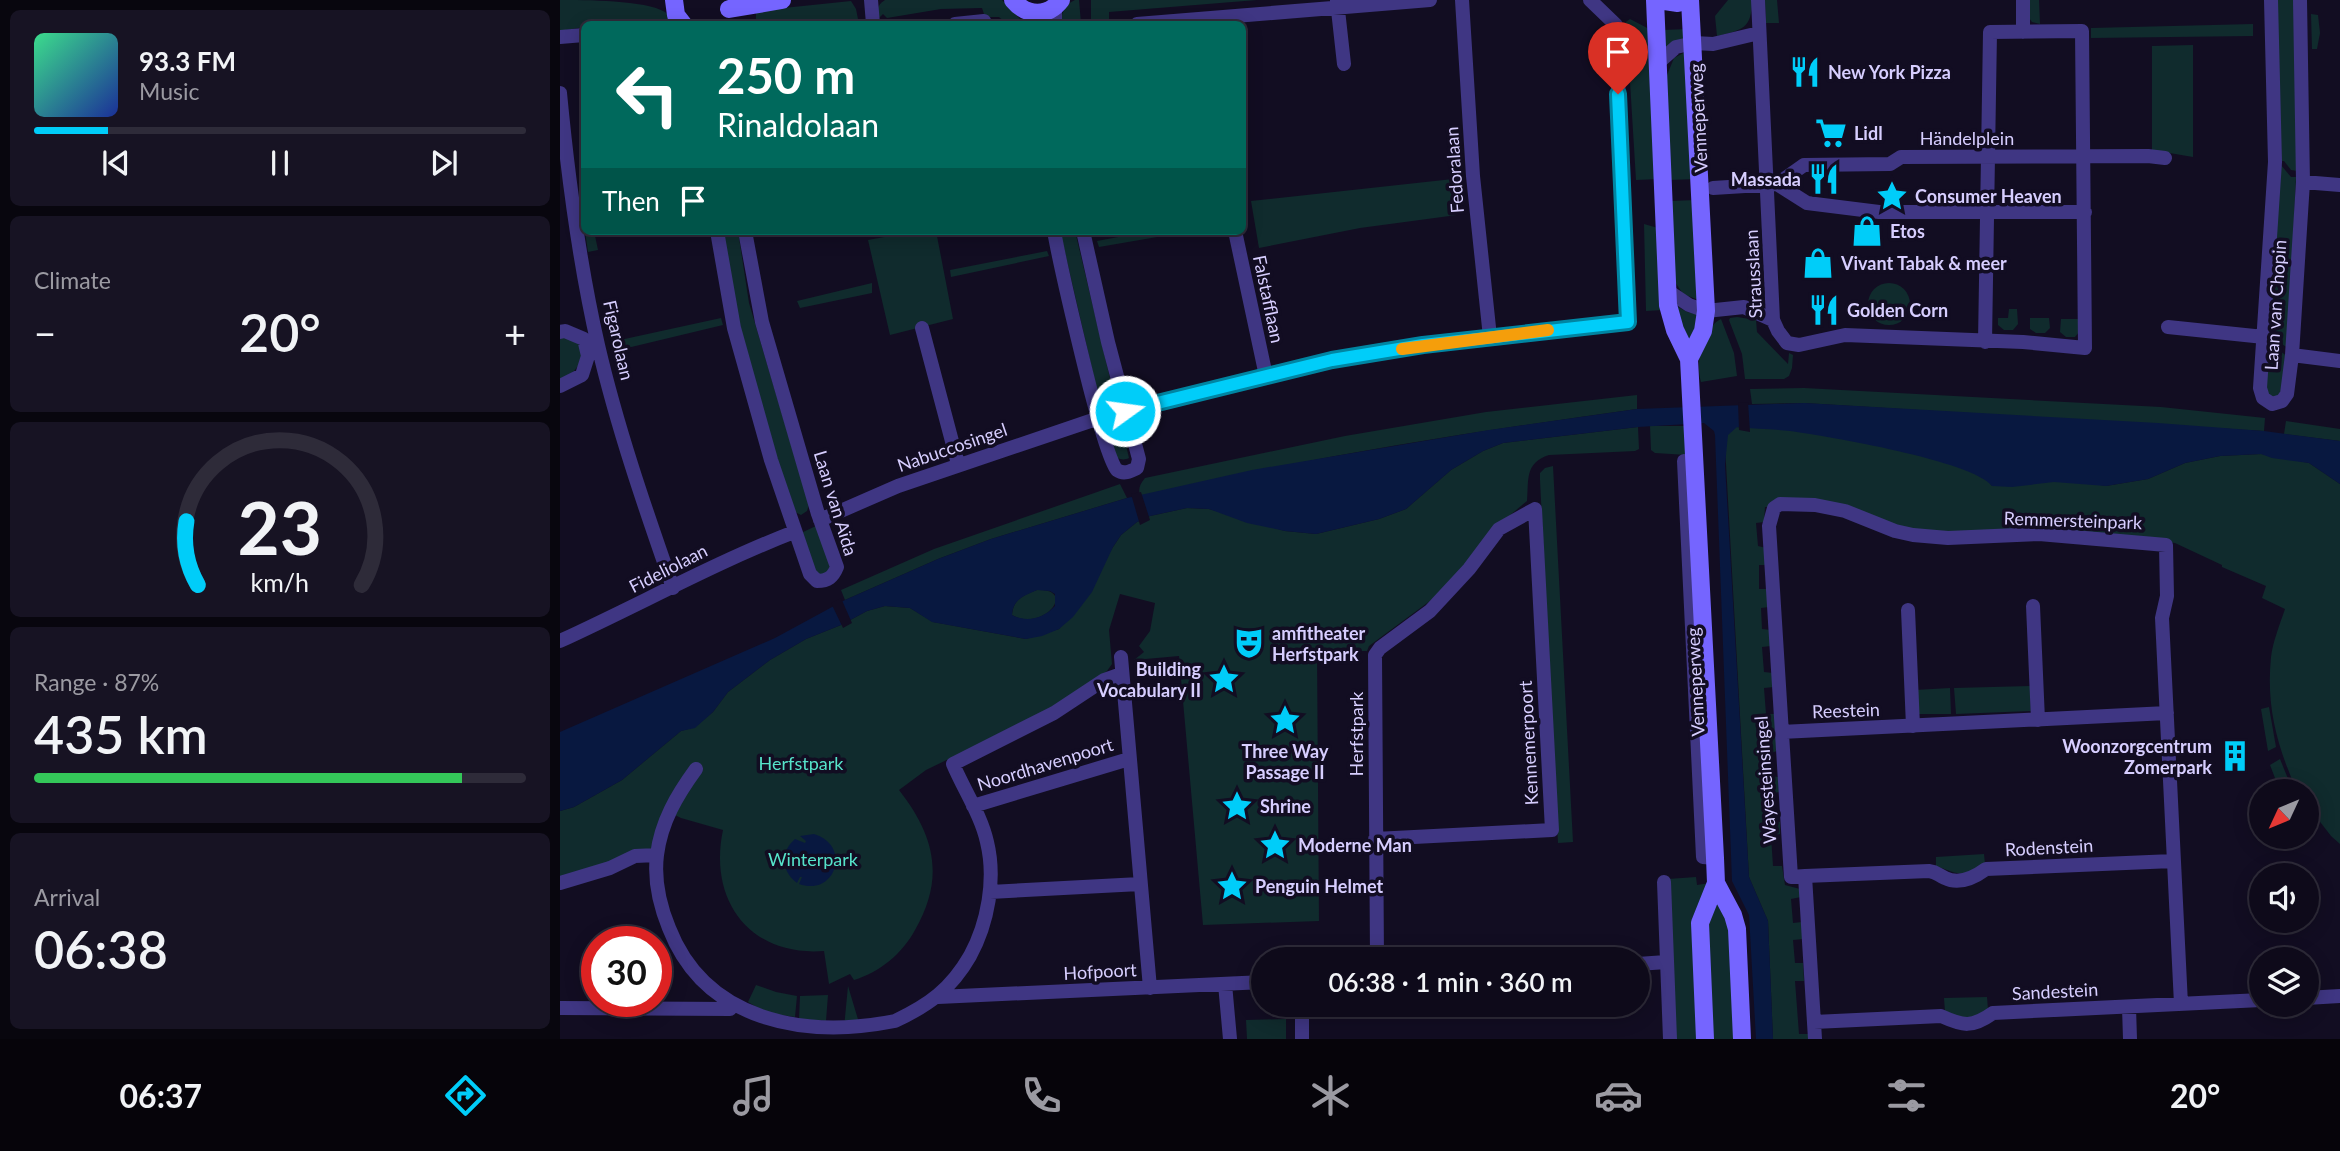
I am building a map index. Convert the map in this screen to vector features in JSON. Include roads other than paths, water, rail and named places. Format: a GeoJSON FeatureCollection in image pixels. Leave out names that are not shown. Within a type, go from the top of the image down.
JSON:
{"type":"FeatureCollection","features":[{"type":"Feature","properties":{"kind":"street"},"geometry":{"type":"LineString","coordinates":[[674,0],[676,15],[681,21]]}},
{"type":"Feature","properties":{"kind":"street"},"geometry":{"type":"LineString","coordinates":[[726,11],[782,0]]}},
{"type":"Feature","properties":{"kind":"street"},"geometry":{"type":"LineString","coordinates":[[871,0],[873,21]]}},
{"type":"Feature","properties":{"kind":"street"},"geometry":{"type":"LineString","coordinates":[[1213,21],[1338,4],[1430,0]]}},
{"type":"Feature","properties":{"kind":"street","name":"Fedoralaan"},"geometry":{"type":"LineString","coordinates":[[1462,0],[1473,176],[1490,337]]}},
{"type":"Feature","properties":{"kind":"street"},"geometry":{"type":"LineString","coordinates":[[1125,411],[1332,360],[1423,345],[1628,322],[1616,24],[1590,0]]}},
{"type":"Feature","properties":{"kind":"street"},"geometry":{"type":"LineString","coordinates":[[1657,0],[1678,3],[1689,0]]}},
{"type":"Feature","properties":{"kind":"street","name":"Venneperweg"},"geometry":{"type":"LineString","coordinates":[[1657,0],[1668,305],[1675,330],[1689,359],[1694,439],[1691,493],[1715,858],[1716,883],[1700,923],[1705,1039]]}},
{"type":"Feature","properties":{"kind":"street","name":"Venneperweg"},"geometry":{"type":"LineString","coordinates":[[1689,0],[1694,43],[1706,311],[1703,331],[1689,359]]}},
{"type":"Feature","properties":{"kind":"street","name":"Strausslaan"},"geometry":{"type":"LineString","coordinates":[[1759,0],[1759,33],[1772,184],[1773,320],[1777,331],[1787,343],[1799,345],[1845,335],[1985,342],[2023,342],[2085,348],[2082,31],[1990,32],[1985,342]]}},
{"type":"Feature","properties":{"kind":"street"},"geometry":{"type":"LineString","coordinates":[[2023,0],[2023,32]]}},
{"type":"Feature","properties":{"kind":"street","name":"Laan van Chopin"},"geometry":{"type":"LineString","coordinates":[[2271,0],[2274,162],[2260,394],[2267,401],[2278,403],[2287,394],[2292,355],[2303,182],[2300,0]]}},
{"type":"Feature","properties":{"kind":"street"},"geometry":{"type":"LineString","coordinates":[[1338,4],[1344,64]]}},
{"type":"Feature","properties":{"kind":"street"},"geometry":{"type":"LineString","coordinates":[[1022,12],[1057,11]]}},
{"type":"Feature","properties":{"kind":"street"},"geometry":{"type":"LineString","coordinates":[[1658,63],[1676,47],[1694,43],[1713,44],[1759,33]]}},
{"type":"Feature","properties":{"kind":"street"},"geometry":{"type":"LineString","coordinates":[[560,37],[581,35]]}},
{"type":"Feature","properties":{"kind":"street","name":"Figarolaan"},"geometry":{"type":"LineString","coordinates":[[560,93],[581,253],[598,344],[632,468],[673,588]]}},
{"type":"Feature","properties":{"kind":"street","name":"Händelplein"},"geometry":{"type":"LineString","coordinates":[[1713,188],[1772,184],[1804,165],[1890,164],[1901,158],[2165,158]]}},
{"type":"Feature","properties":{"kind":"street"},"geometry":{"type":"LineString","coordinates":[[2303,182],[2340,185]]}},
{"type":"Feature","properties":{"kind":"street"},"geometry":{"type":"LineString","coordinates":[[1772,184],[1807,203],[1879,212],[2085,212]]}},
{"type":"Feature","properties":{"kind":"street","name":"Laan van Aïda"},"geometry":{"type":"LineString","coordinates":[[718,235],[734,328],[794,532],[810,574],[817,581],[825,581],[832,577],[837,567],[820,520],[762,322],[746,235]]}},
{"type":"Feature","properties":{"kind":"street"},"geometry":{"type":"LineString","coordinates":[[1055,235],[1069,304],[1099,418],[1114,467],[1117,471],[1127,472],[1137,468],[1139,459],[1125,411],[1084,235]]}},
{"type":"Feature","properties":{"kind":"street","name":"Falstafflaan"},"geometry":{"type":"LineString","coordinates":[[1236,235],[1266,376]]}},
{"type":"Feature","properties":{"kind":"street"},"geometry":{"type":"LineString","coordinates":[[1668,291],[1689,305],[1706,311],[1744,307],[1773,320]]}},
{"type":"Feature","properties":{"kind":"street"},"geometry":{"type":"LineString","coordinates":[[2168,327],[2264,337]]}},
{"type":"Feature","properties":{"kind":"street"},"geometry":{"type":"LineString","coordinates":[[922,328],[958,464]]}},
{"type":"Feature","properties":{"kind":"street"},"geometry":{"type":"LineString","coordinates":[[560,332],[565,331],[584,339],[588,356],[582,375],[560,386]]}},
{"type":"Feature","properties":{"kind":"street"},"geometry":{"type":"LineString","coordinates":[[2292,355],[2340,361]]}},
{"type":"Feature","properties":{"kind":"street","name":"Nabuccosingel"},"geometry":{"type":"LineString","coordinates":[[820,520],[898,486],[958,464],[1099,418]]}},
{"type":"Feature","properties":{"kind":"street","name":"Venneperweg"},"geometry":{"type":"LineString","coordinates":[[1684,461],[1691,493]]}},
{"type":"Feature","properties":{"kind":"street","name":"Remmersteinpark"},"geometry":{"type":"LineString","coordinates":[[1776,505],[1815,505],[1845,511],[1895,531],[1913,535],[1948,538],[2039,534],[2166,545],[2167,596],[2162,618],[2181,1004]]}},
{"type":"Feature","properties":{"kind":"street","name":"Wayesteinsingel"},"geometry":{"type":"LineString","coordinates":[[1776,505],[1769,526],[1791,877],[1805,876]]}},
{"type":"Feature","properties":{"kind":"street","name":"Herfstpark"},"geometry":{"type":"LineString","coordinates":[[1377,947],[1375,655],[1380,648],[1430,611],[1469,569],[1499,529],[1535,509],[1538,562]]}},
{"type":"Feature","properties":{"kind":"street","name":"Fideliolaan"},"geometry":{"type":"LineString","coordinates":[[560,641],[730,558],[794,532]]}},
{"type":"Feature","properties":{"kind":"street","name":"Kennemerpoort"},"geometry":{"type":"LineString","coordinates":[[1375,839],[1552,830],[1538,562]]}},
{"type":"Feature","properties":{"kind":"street"},"geometry":{"type":"LineString","coordinates":[[2033,606],[2038,720]]}},
{"type":"Feature","properties":{"kind":"street"},"geometry":{"type":"LineString","coordinates":[[1908,610],[1913,726]]}},
{"type":"Feature","properties":{"kind":"street","name":"Noordhavenpoort"},"geometry":{"type":"LineString","coordinates":[[1121,657],[1150,988]]}},
{"type":"Feature","properties":{"kind":"street","name":"Noordhavenpoort"},"geometry":{"type":"LineString","coordinates":[[1121,674],[1104,680],[1054,713],[953,764],[973,806],[1129,759]]}},
{"type":"Feature","properties":{"kind":"street","name":"Reestein"},"geometry":{"type":"LineString","coordinates":[[1781,732],[2167,713]]}},
{"type":"Feature","properties":{"kind":"street"},"geometry":{"type":"LineString","coordinates":[[696,769],[675,799],[657,855],[662,908],[676,946],[696,977],[730,1009],[761,1026],[791,1037],[817,1039],[864,1036],[938,997],[959,972],[984,923],[990,892],[987,841],[973,806]]}},
{"type":"Feature","properties":{"kind":"street"},"geometry":{"type":"LineString","coordinates":[[560,883],[610,868],[635,856],[657,855]]}},
{"type":"Feature","properties":{"kind":"street","name":"Rodenstein"},"geometry":{"type":"LineString","coordinates":[[1805,876],[1929,871],[1938,872],[1947,879],[1962,880],[1973,878],[1986,869],[2173,860]]}},
{"type":"Feature","properties":{"kind":"street"},"geometry":{"type":"LineString","coordinates":[[1805,876],[1815,1039]]}},
{"type":"Feature","properties":{"kind":"street"},"geometry":{"type":"LineString","coordinates":[[1664,882],[1670,1039]]}},
{"type":"Feature","properties":{"kind":"street","name":"Venneperweg"},"geometry":{"type":"LineString","coordinates":[[1716,883],[1733,915],[1737,929],[1742,1039]]}},
{"type":"Feature","properties":{"kind":"street"},"geometry":{"type":"LineString","coordinates":[[990,892],[1140,884]]}},
{"type":"Feature","properties":{"kind":"street"},"geometry":{"type":"LineString","coordinates":[[1650,963],[1666,962]]}},
{"type":"Feature","properties":{"kind":"street","name":"Hofpoort"},"geometry":{"type":"LineString","coordinates":[[938,997],[1251,983]]}},
{"type":"Feature","properties":{"kind":"street"},"geometry":{"type":"LineString","coordinates":[[1225,984],[1230,1039]]}},
{"type":"Feature","properties":{"kind":"street"},"geometry":{"type":"LineString","coordinates":[[2319,997],[2340,996]]}},
{"type":"Feature","properties":{"kind":"street","name":"Sandestein"},"geometry":{"type":"LineString","coordinates":[[1814,1022],[1941,1016],[1958,1023],[1979,1024],[1993,1013],[2249,1001]]}},
{"type":"Feature","properties":{"kind":"street"},"geometry":{"type":"LineString","coordinates":[[2129,1007],[2130,1039]]}},
{"type":"Feature","properties":{"kind":"street"},"geometry":{"type":"LineString","coordinates":[[560,1008],[730,1009]]}},
{"type":"Feature","properties":{"kind":"street"},"geometry":{"type":"LineString","coordinates":[[1302,1017],[1302,1039]]}},
{"type":"Feature","properties":{"kind":"water"},"geometry":{"type":"Polygon","coordinates":[[[1804,403],[2264,431],[2340,441],[2340,484],[2309,463],[2261,454],[2220,456],[2185,463],[2148,479],[2106,486],[2054,482],[2012,487],[1992,486],[1958,468],[1865,444],[1790,431],[1737,427],[1728,435],[1725,465],[1749,877],[1768,921],[1773,1039],[1756,1039],[1749,915],[1732,881],[1715,435],[1704,423],[1638,427],[1503,443],[1483,451],[1451,470],[1406,509],[1379,519],[1316,534],[1247,523],[1209,509],[1187,508],[1150,516],[1137,522],[1121,535],[1092,592],[1073,617],[1059,629],[1042,636],[1026,639],[932,622],[910,608],[885,606],[867,611],[806,639],[770,660],[728,692],[713,712],[695,728],[681,731],[622,780],[574,807],[560,811],[560,732],[775,638],[845,600],[991,539],[1127,498],[1252,470],[1489,430],[1637,409],[1804,403]],[[1037,590],[1024,596],[1014,605],[1012,615],[1029,619],[1046,614],[1055,606],[1055,594],[1037,590]]]}},
{"type":"Feature","properties":{"kind":"water"},"geometry":{"type":"Polygon","coordinates":[[[814,834],[826,840],[833,848],[835,868],[830,877],[822,883],[812,886],[799,884],[802,877],[797,883],[788,873],[785,855],[795,839],[805,843],[800,836],[814,834]]]}},
{"type":"Feature","properties":{"kind":"place","name":"New York Pizza"},"geometry":{"type":"Point","coordinates":[1805,72]}},
{"type":"Feature","properties":{"kind":"place","name":"Lidl"},"geometry":{"type":"Point","coordinates":[1831,133]}},
{"type":"Feature","properties":{"kind":"place","name":"Massada"},"geometry":{"type":"Point","coordinates":[1824,179]}},
{"type":"Feature","properties":{"kind":"place","name":"Consumer Heaven"},"geometry":{"type":"Point","coordinates":[1892,196]}},
{"type":"Feature","properties":{"kind":"place","name":"Etos"},"geometry":{"type":"Point","coordinates":[1867,231]}},
{"type":"Feature","properties":{"kind":"place","name":"Vivant Tabak & meer"},"geometry":{"type":"Point","coordinates":[1818,263]}},
{"type":"Feature","properties":{"kind":"place","name":"Golden Corn"},"geometry":{"type":"Point","coordinates":[1824,310]}},
{"type":"Feature","properties":{"kind":"place","name":"amfitheater Herfstpark"},"geometry":{"type":"Point","coordinates":[1249,643]}},
{"type":"Feature","properties":{"kind":"place","name":"Building Vocabulary II"},"geometry":{"type":"Point","coordinates":[1224,679]}},
{"type":"Feature","properties":{"kind":"place","name":"Three Way Passage II"},"geometry":{"type":"Point","coordinates":[1285,720]}},
{"type":"Feature","properties":{"kind":"place","name":"Woonzorgcentrum Zomerpark"},"geometry":{"type":"Point","coordinates":[2235,756]}},
{"type":"Feature","properties":{"kind":"place","name":"Shrine"},"geometry":{"type":"Point","coordinates":[1237,806]}},
{"type":"Feature","properties":{"kind":"place","name":"Moderne Man"},"geometry":{"type":"Point","coordinates":[1275,845]}},
{"type":"Feature","properties":{"kind":"place","name":"Penguin Helmet"},"geometry":{"type":"Point","coordinates":[1232,886]}},
{"type":"Feature","properties":{"kind":"park label","name":"Winterpark"},"geometry":{"type":"Point","coordinates":[813,859]}}]}
